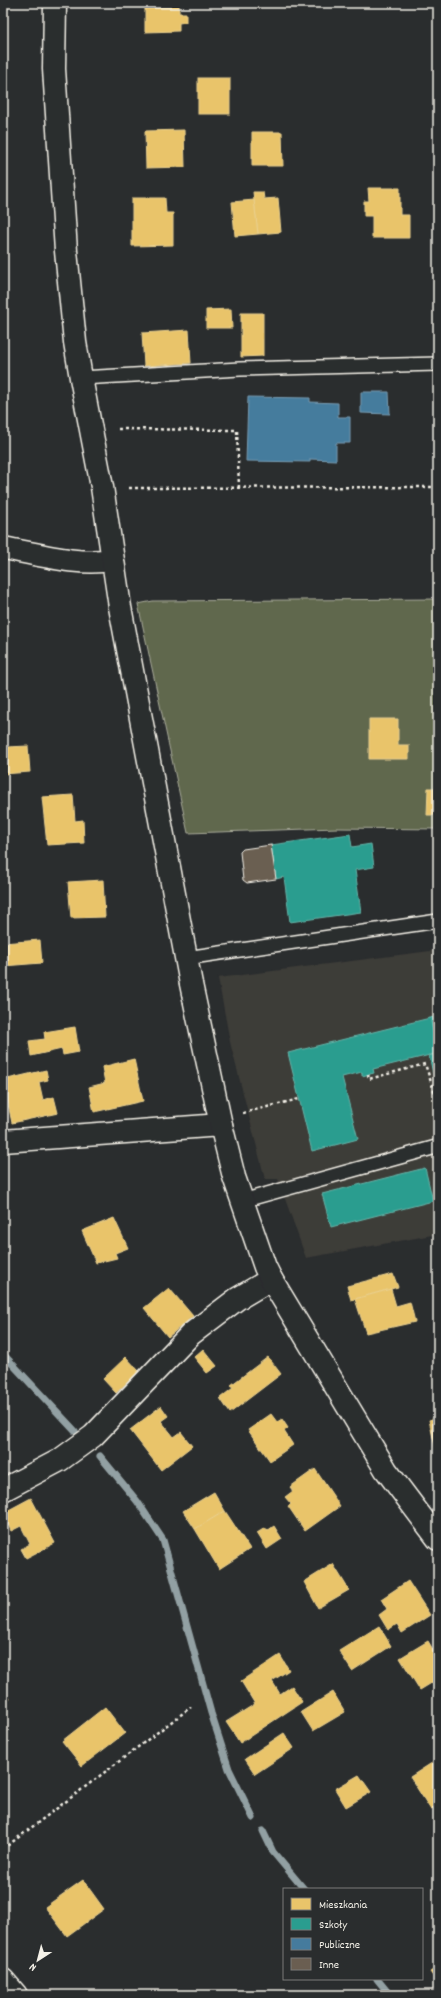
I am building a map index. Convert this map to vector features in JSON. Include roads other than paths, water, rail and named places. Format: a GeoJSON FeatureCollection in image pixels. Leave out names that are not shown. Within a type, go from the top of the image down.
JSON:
{"type":"FeatureCollection","features":[{"type":"Feature","properties":{"kind":"street"},"geometry":{"type":"LineString","coordinates":[[55,3],[54,69],[66,251],[75,342],[102,487],[112,560],[186,958],[221,1126],[234,1177],[265,1267],[271,1280],[386,1470],[438,1540]]}},
{"type":"Feature","properties":{"kind":"street"},"geometry":{"type":"LineString","coordinates":[[3,548],[82,562],[112,560]]}},
{"type":"Feature","properties":{"kind":"street"},"geometry":{"type":"LineString","coordinates":[[3,1141],[221,1126]]}},
{"type":"Feature","properties":{"kind":"street"},"geometry":{"type":"LineString","coordinates":[[3,1490],[60,1460],[93,1436],[191,1334],[237,1299],[271,1280]]}},
{"type":"Feature","properties":{"kind":"street"},"geometry":{"type":"LineString","coordinates":[[3,1980],[16,1995]]}},
{"type":"Feature","properties":{"kind":"lane"},"geometry":{"type":"LineString","coordinates":[[81,378],[240,369],[438,364]]}},
{"type":"Feature","properties":{"kind":"lane"},"geometry":{"type":"LineString","coordinates":[[186,958],[438,921]]}},
{"type":"Feature","properties":{"kind":"lane"},"geometry":{"type":"LineString","coordinates":[[242,1201],[436,1147]]}},
{"type":"Feature","properties":{"kind":"waterway"},"geometry":{"type":"LineString","coordinates":[[3,1354],[75,1431]]}},
{"type":"Feature","properties":{"kind":"waterway"},"geometry":{"type":"LineString","coordinates":[[100,1456],[137,1501],[163,1540],[211,1713],[229,1769],[253,1818]]}},
{"type":"Feature","properties":{"kind":"waterway"},"geometry":{"type":"LineString","coordinates":[[263,1831],[273,1852],[303,1888]]}},
{"type":"Feature","properties":{"kind":"waterway"},"geometry":{"type":"LineString","coordinates":[[378,1980],[390,1995]]}}]}
